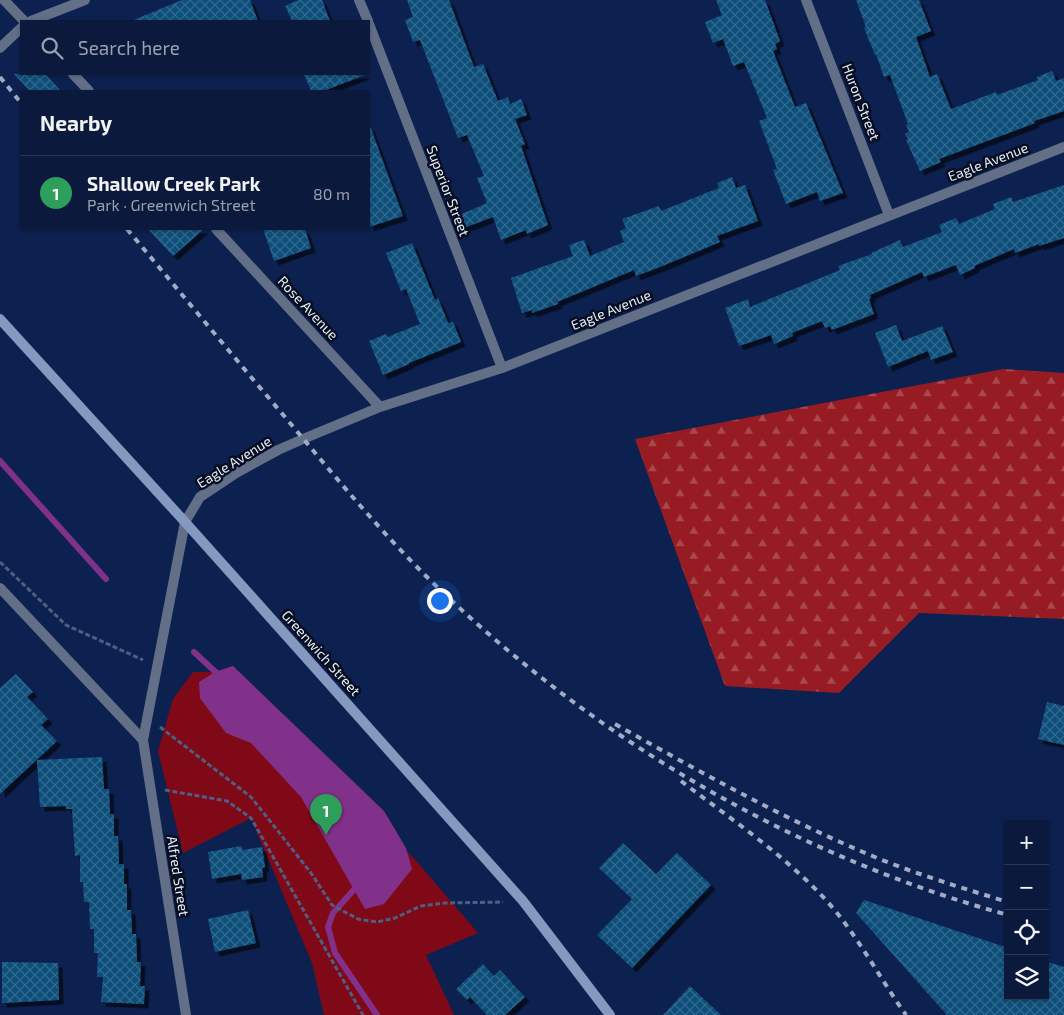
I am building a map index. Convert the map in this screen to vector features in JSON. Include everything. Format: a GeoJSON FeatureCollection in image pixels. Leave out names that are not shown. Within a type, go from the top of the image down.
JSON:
{"type":"FeatureCollection","features":[{"type":"Feature","properties":{"kind":"street"},"geometry":{"type":"LineString","coordinates":[[4,0],[23,20]]}},
{"type":"Feature","properties":{"kind":"street"},"geometry":{"type":"LineString","coordinates":[[34,20],[85,0]]}},
{"type":"Feature","properties":{"kind":"street","name":"Superior Street"},"geometry":{"type":"LineString","coordinates":[[360,0],[367,20]]}},
{"type":"Feature","properties":{"kind":"street","name":"Huron Street"},"geometry":{"type":"LineString","coordinates":[[806,0],[889,215]]}},
{"type":"Feature","properties":{"kind":"street","name":"Superior Street"},"geometry":{"type":"LineString","coordinates":[[370,28],[502,368]]}},
{"type":"Feature","properties":{"kind":"street"},"geometry":{"type":"LineString","coordinates":[[0,48],[20,29]]}},
{"type":"Feature","properties":{"kind":"street"},"geometry":{"type":"LineString","coordinates":[[74,75],[88,90]]}},
{"type":"Feature","properties":{"kind":"street","name":"Eagle Avenue"},"geometry":{"type":"LineString","coordinates":[[185,522],[200,497],[236,473],[294,442],[380,407],[502,368],[1064,147]]}},
{"type":"Feature","properties":{"kind":"street","name":"Rose Avenue"},"geometry":{"type":"LineString","coordinates":[[217,230],[380,407]]}},
{"type":"Feature","properties":{"kind":"street","name":"Greenwich Street"},"geometry":{"type":"LineString","coordinates":[[0,319],[185,522],[523,901],[610,1015]]}},
{"type":"Feature","properties":{"kind":"street","name":"Alfred Street"},"geometry":{"type":"LineString","coordinates":[[185,522],[143,740],[186,1015]]}},
{"type":"Feature","properties":{"kind":"street"},"geometry":{"type":"LineString","coordinates":[[0,588],[143,740]]}},
{"type":"Feature","properties":{"kind":"path"},"geometry":{"type":"LineString","coordinates":[[0,562],[66,624],[158,666]]}},
{"type":"Feature","properties":{"kind":"path"},"geometry":{"type":"LineString","coordinates":[[147,718],[251,797],[311,873],[332,905],[358,919],[377,922],[395,918],[421,906],[523,901]]}},
{"type":"Feature","properties":{"kind":"path"},"geometry":{"type":"LineString","coordinates":[[149,787],[228,801],[251,818],[363,1015]]}},
{"type":"Feature","properties":{"kind":"green space"},"geometry":{"type":"Polygon","coordinates":[[[1003,369],[1064,373],[1064,619],[919,613],[839,693],[725,686],[635,439],[1003,369]]]}},
{"type":"Feature","properties":{"kind":"shaded area"},"geometry":{"type":"Polygon","coordinates":[[[233,666],[418,863],[478,933],[426,955],[454,1015],[324,1015],[312,963],[251,818],[183,853],[158,751],[173,699],[193,672],[215,672],[233,666]]]}},
{"type":"Feature","properties":{"kind":"shaded area"},"geometry":{"type":"Polygon","coordinates":[[[233,666],[384,811],[406,848],[412,869],[384,904],[365,909],[301,797],[251,743],[226,733],[200,698],[199,682],[215,672],[233,666]]]}},
{"type":"Feature","properties":{"kind":"building"},"geometry":{"type":"Polygon","coordinates":[[[182,0],[250,0],[258,20],[133,20],[182,0]]]}},
{"type":"Feature","properties":{"kind":"building"},"geometry":{"type":"Polygon","coordinates":[[[298,0],[322,0],[330,20],[292,20],[285,6],[298,0]]]}},
{"type":"Feature","properties":{"kind":"building"},"geometry":{"type":"Polygon","coordinates":[[[407,0],[449,0],[474,67],[483,64],[498,101],[508,97],[510,104],[521,99],[527,115],[515,119],[525,144],[521,146],[548,225],[527,234],[526,230],[501,240],[493,217],[461,229],[455,217],[487,203],[477,178],[484,176],[467,135],[458,138],[420,40],[413,42],[405,20],[413,17],[407,0]]]}},
{"type":"Feature","properties":{"kind":"building"},"geometry":{"type":"Polygon","coordinates":[[[716,0],[765,0],[780,41],[775,44],[777,49],[773,51],[795,107],[806,103],[843,193],[820,201],[817,192],[786,204],[773,170],[777,169],[759,121],[767,118],[744,62],[733,66],[723,39],[713,43],[705,22],[722,15],[716,0]]]}},
{"type":"Feature","properties":{"kind":"building"},"geometry":{"type":"Polygon","coordinates":[[[856,0],[919,0],[931,31],[916,37],[930,77],[937,74],[951,109],[996,92],[997,95],[1038,80],[1037,77],[1052,71],[1056,81],[1064,78],[1064,111],[939,159],[941,162],[920,171],[906,140],[908,139],[905,134],[909,132],[906,125],[908,124],[890,75],[884,77],[864,28],[866,27],[856,0]]]}},
{"type":"Feature","properties":{"kind":"building"},"geometry":{"type":"Polygon","coordinates":[[[14,74],[46,75],[60,90],[29,90],[14,74]]]}},
{"type":"Feature","properties":{"kind":"building"},"geometry":{"type":"Polygon","coordinates":[[[304,75],[365,75],[326,90],[311,90],[304,75]]]}},
{"type":"Feature","properties":{"kind":"building"},"geometry":{"type":"Polygon","coordinates":[[[370,126],[403,216],[370,227],[370,126]]]}},
{"type":"Feature","properties":{"kind":"building"},"geometry":{"type":"Polygon","coordinates":[[[732,177],[736,188],[745,185],[758,221],[717,236],[720,242],[660,267],[636,276],[634,270],[557,302],[558,304],[532,313],[532,310],[522,313],[511,278],[573,256],[569,245],[584,240],[590,256],[624,242],[620,231],[626,228],[622,219],[659,206],[661,211],[719,188],[717,183],[732,177]]]}},
{"type":"Feature","properties":{"kind":"building"},"geometry":{"type":"Polygon","coordinates":[[[1064,185],[1064,238],[1039,246],[1039,244],[1015,253],[1014,249],[974,266],[975,268],[960,275],[956,265],[924,277],[922,272],[870,295],[871,298],[869,299],[874,314],[832,330],[830,326],[825,328],[822,321],[792,333],[793,336],[774,344],[771,335],[739,346],[725,308],[748,299],[750,307],[840,270],[838,266],[872,254],[900,240],[903,247],[942,232],[939,225],[956,218],[959,224],[995,209],[993,204],[1011,197],[1013,202],[1064,185]]]}},
{"type":"Feature","properties":{"kind":"building"},"geometry":{"type":"Polygon","coordinates":[[[149,230],[203,230],[173,256],[149,230]]]}},
{"type":"Feature","properties":{"kind":"building"},"geometry":{"type":"Polygon","coordinates":[[[263,230],[305,230],[311,248],[274,261],[263,230]]]}},
{"type":"Feature","properties":{"kind":"building"},"geometry":{"type":"Polygon","coordinates":[[[412,243],[435,300],[438,298],[448,323],[453,322],[461,342],[383,375],[369,341],[386,334],[387,337],[420,324],[406,289],[401,291],[386,253],[412,243]]]}},
{"type":"Feature","properties":{"kind":"building"},"geometry":{"type":"Polygon","coordinates":[[[896,325],[902,341],[942,326],[953,352],[931,360],[928,351],[888,367],[875,333],[896,325]]]}},
{"type":"Feature","properties":{"kind":"building"},"geometry":{"type":"Polygon","coordinates":[[[16,674],[33,692],[27,697],[48,719],[41,725],[57,741],[0,794],[0,688],[16,674]]]}},
{"type":"Feature","properties":{"kind":"building"},"geometry":{"type":"Polygon","coordinates":[[[1047,702],[1064,706],[1064,745],[1038,739],[1047,702]]]}},
{"type":"Feature","properties":{"kind":"building"},"geometry":{"type":"Polygon","coordinates":[[[102,757],[104,789],[109,789],[110,814],[114,814],[114,836],[118,836],[119,864],[124,864],[124,884],[127,884],[127,910],[131,910],[132,934],[136,934],[137,962],[141,962],[140,986],[145,986],[144,1004],[101,1002],[103,977],[97,977],[98,953],[94,953],[94,929],[90,929],[89,902],[84,902],[83,882],[80,882],[80,855],[75,856],[72,809],[66,809],[66,806],[40,807],[37,760],[102,757]]]}},
{"type":"Feature","properties":{"kind":"building"},"geometry":{"type":"Polygon","coordinates":[[[623,843],[656,874],[677,853],[711,885],[632,968],[597,935],[632,899],[599,868],[623,843]]]}},
{"type":"Feature","properties":{"kind":"building"},"geometry":{"type":"Polygon","coordinates":[[[241,846],[242,850],[262,847],[265,867],[262,868],[263,877],[242,880],[241,874],[212,879],[208,852],[241,846]]]}},
{"type":"Feature","properties":{"kind":"building"},"geometry":{"type":"Polygon","coordinates":[[[864,900],[1004,947],[1004,1000],[1049,1000],[1049,962],[1064,967],[1064,1015],[947,1015],[856,913],[864,900]]]}},
{"type":"Feature","properties":{"kind":"building"},"geometry":{"type":"Polygon","coordinates":[[[248,910],[256,943],[215,952],[208,919],[248,910]]]}},
{"type":"Feature","properties":{"kind":"building"},"geometry":{"type":"Polygon","coordinates":[[[2,962],[58,963],[59,1000],[2,1003],[2,962]]]}},
{"type":"Feature","properties":{"kind":"building"},"geometry":{"type":"Polygon","coordinates":[[[483,964],[494,976],[500,970],[525,997],[505,1015],[487,1015],[470,997],[467,1000],[456,989],[483,964]]]}},
{"type":"Feature","properties":{"kind":"building"},"geometry":{"type":"Polygon","coordinates":[[[690,986],[721,1015],[663,1015],[690,986]]]}},
{"type":"Feature","properties":{"kind":"waterway"},"geometry":{"type":"LineString","coordinates":[[0,461],[106,579]]}},
{"type":"Feature","properties":{"kind":"waterway"},"geometry":{"type":"LineString","coordinates":[[194,652],[221,677]]}},
{"type":"Feature","properties":{"kind":"waterway"},"geometry":{"type":"LineString","coordinates":[[359,884],[333,913],[328,927],[335,953],[377,1015]]}},
{"type":"Feature","properties":{"kind":"railway"},"geometry":{"type":"LineString","coordinates":[[0,77],[20,102]]}},
{"type":"Feature","properties":{"kind":"railway"},"geometry":{"type":"LineString","coordinates":[[128,230],[338,480],[392,541],[430,580],[492,637],[558,690],[626,739],[698,784],[772,824],[848,859],[927,890],[1004,914]]}},
{"type":"Feature","properties":{"kind":"railway"},"geometry":{"type":"LineString","coordinates":[[615,724],[680,761],[813,830],[882,860],[1004,901]]}},
{"type":"Feature","properties":{"kind":"railway"},"geometry":{"type":"LineString","coordinates":[[681,781],[774,852],[825,899],[858,941],[906,1015]]}},
{"type":"Feature","properties":{"kind":"place","name":"Shallow Creek Park"},"geometry":{"type":"Point","coordinates":[326,835]}}]}
